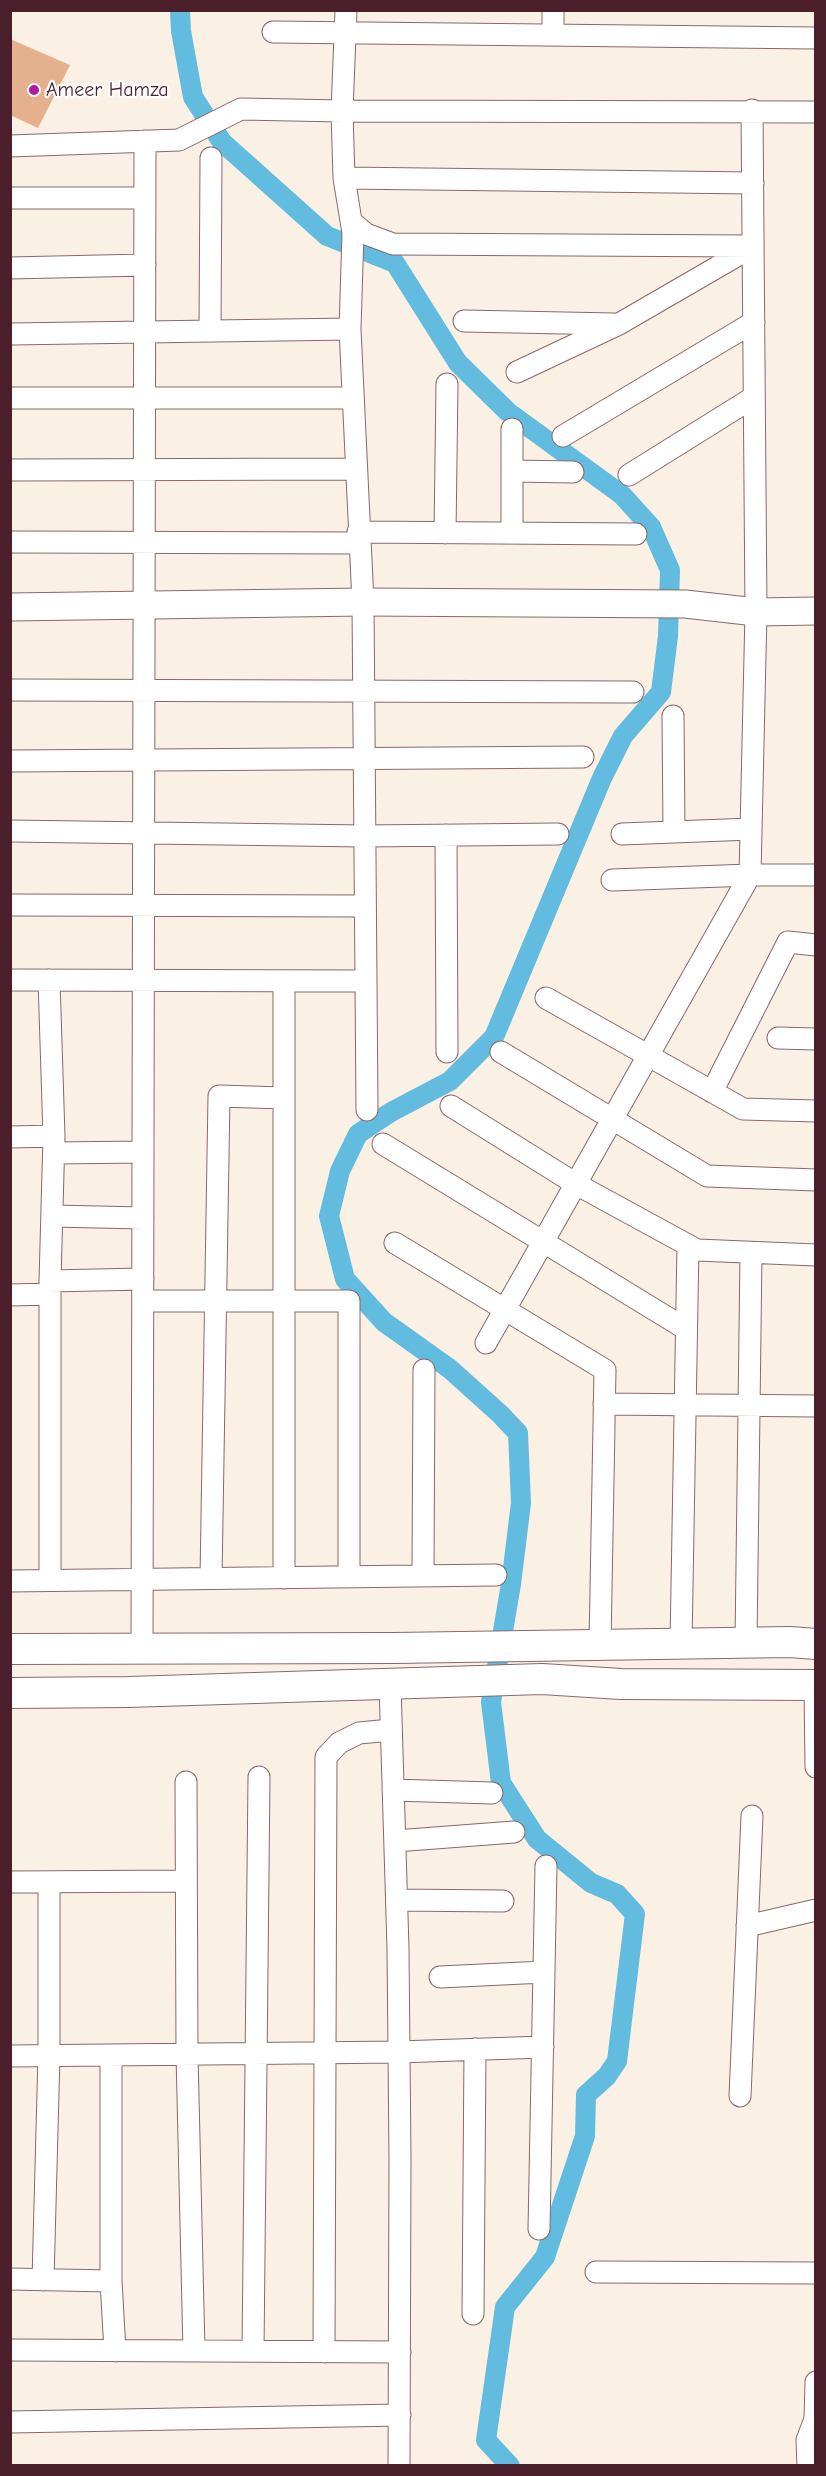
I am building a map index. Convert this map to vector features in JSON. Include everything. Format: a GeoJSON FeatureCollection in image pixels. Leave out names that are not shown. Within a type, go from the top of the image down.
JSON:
{"type":"FeatureCollection","features":[{"type":"Feature","properties":{"kind":"main road"},"geometry":{"type":"LineString","coordinates":[[10,1649],[816,1644]]}},
{"type":"Feature","properties":{"kind":"main road"},"geometry":{"type":"LineString","coordinates":[[10,1692],[390,1685],[542,1679],[621,1684],[815,1686]]}},
{"type":"Feature","properties":{"kind":"street"},"geometry":{"type":"LineString","coordinates":[[346,10],[342,111],[344,178],[353,228],[351,319],[353,398],[358,537],[363,602],[367,1110]]}},
{"type":"Feature","properties":{"kind":"street"},"geometry":{"type":"LineString","coordinates":[[553,10],[553,35]]}},
{"type":"Feature","properties":{"kind":"street"},"geometry":{"type":"LineString","coordinates":[[273,32],[816,38]]}},
{"type":"Feature","properties":{"kind":"street"},"geometry":{"type":"LineString","coordinates":[[10,146],[179,140],[241,109],[816,112]]}},
{"type":"Feature","properties":{"kind":"street"},"geometry":{"type":"LineString","coordinates":[[486,1343],[750,875],[756,612],[752,110]]}},
{"type":"Feature","properties":{"kind":"street"},"geometry":{"type":"LineString","coordinates":[[142,1648],[145,141]]}},
{"type":"Feature","properties":{"kind":"street"},"geometry":{"type":"LineString","coordinates":[[210,331],[211,158]]}},
{"type":"Feature","properties":{"kind":"street"},"geometry":{"type":"LineString","coordinates":[[344,178],[753,183]]}},
{"type":"Feature","properties":{"kind":"street"},"geometry":{"type":"LineString","coordinates":[[10,198],[145,198]]}},
{"type":"Feature","properties":{"kind":"street"},"geometry":{"type":"LineString","coordinates":[[353,228],[393,244],[753,246]]}},
{"type":"Feature","properties":{"kind":"street"},"geometry":{"type":"LineString","coordinates":[[517,372],[620,324],[753,246]]}},
{"type":"Feature","properties":{"kind":"street"},"geometry":{"type":"LineString","coordinates":[[10,268],[145,265]]}},
{"type":"Feature","properties":{"kind":"street"},"geometry":{"type":"LineString","coordinates":[[10,334],[210,331],[351,319]]}},
{"type":"Feature","properties":{"kind":"street"},"geometry":{"type":"LineString","coordinates":[[464,321],[620,324]]}},
{"type":"Feature","properties":{"kind":"street"},"geometry":{"type":"LineString","coordinates":[[564,436],[754,322]]}},
{"type":"Feature","properties":{"kind":"street"},"geometry":{"type":"LineString","coordinates":[[445,533],[447,384]]}},
{"type":"Feature","properties":{"kind":"street"},"geometry":{"type":"LineString","coordinates":[[629,475],[754,397]]}},
{"type":"Feature","properties":{"kind":"street"},"geometry":{"type":"LineString","coordinates":[[10,398],[353,398]]}},
{"type":"Feature","properties":{"kind":"street"},"geometry":{"type":"LineString","coordinates":[[512,429],[512,533]]}},
{"type":"Feature","properties":{"kind":"street"},"geometry":{"type":"LineString","coordinates":[[10,470],[356,469]]}},
{"type":"Feature","properties":{"kind":"street"},"geometry":{"type":"LineString","coordinates":[[512,471],[573,472]]}},
{"type":"Feature","properties":{"kind":"street"},"geometry":{"type":"LineString","coordinates":[[10,542],[144,542],[445,533],[636,534]]}},
{"type":"Feature","properties":{"kind":"street"},"geometry":{"type":"LineString","coordinates":[[10,607],[363,602],[685,604],[756,612],[816,611]]}},
{"type":"Feature","properties":{"kind":"street"},"geometry":{"type":"LineString","coordinates":[[10,690],[633,692]]}},
{"type":"Feature","properties":{"kind":"street"},"geometry":{"type":"LineString","coordinates":[[673,716],[674,832]]}},
{"type":"Feature","properties":{"kind":"street"},"geometry":{"type":"LineString","coordinates":[[10,762],[583,757]]}},
{"type":"Feature","properties":{"kind":"street"},"geometry":{"type":"LineString","coordinates":[[622,834],[751,829]]}},
{"type":"Feature","properties":{"kind":"street"},"geometry":{"type":"LineString","coordinates":[[10,831],[364,836],[558,834]]}},
{"type":"Feature","properties":{"kind":"street"},"geometry":{"type":"LineString","coordinates":[[446,835],[447,1052]]}},
{"type":"Feature","properties":{"kind":"street"},"geometry":{"type":"LineString","coordinates":[[612,880],[816,875]]}},
{"type":"Feature","properties":{"kind":"street"},"geometry":{"type":"LineString","coordinates":[[10,905],[364,906]]}},
{"type":"Feature","properties":{"kind":"street"},"geometry":{"type":"LineString","coordinates":[[712,1092],[788,942],[816,945]]}},
{"type":"Feature","properties":{"kind":"street"},"geometry":{"type":"LineString","coordinates":[[10,980],[365,981]]}},
{"type":"Feature","properties":{"kind":"street"},"geometry":{"type":"LineString","coordinates":[[49,980],[54,1144],[50,1287],[50,1580]]}},
{"type":"Feature","properties":{"kind":"street"},"geometry":{"type":"LineString","coordinates":[[284,981],[284,1578]]}},
{"type":"Feature","properties":{"kind":"street"},"geometry":{"type":"LineString","coordinates":[[546,998],[647,1057],[743,1109],[816,1111]]}},
{"type":"Feature","properties":{"kind":"street"},"geometry":{"type":"LineString","coordinates":[[778,1038],[816,1040]]}},
{"type":"Feature","properties":{"kind":"street"},"geometry":{"type":"LineString","coordinates":[[501,1052],[707,1176],[816,1180]]}},
{"type":"Feature","properties":{"kind":"street"},"geometry":{"type":"LineString","coordinates":[[211,1578],[219,1096],[284,1098]]}},
{"type":"Feature","properties":{"kind":"street"},"geometry":{"type":"LineString","coordinates":[[451,1106],[576,1184],[697,1250],[816,1255]]}},
{"type":"Feature","properties":{"kind":"street"},"geometry":{"type":"LineString","coordinates":[[10,1137],[54,1144],[143,1152]]}},
{"type":"Feature","properties":{"kind":"street"},"geometry":{"type":"LineString","coordinates":[[383,1144],[686,1329]]}},
{"type":"Feature","properties":{"kind":"street"},"geometry":{"type":"LineString","coordinates":[[53,1216],[142,1218]]}},
{"type":"Feature","properties":{"kind":"street"},"geometry":{"type":"LineString","coordinates":[[395,1243],[605,1370],[600,1645]]}},
{"type":"Feature","properties":{"kind":"street"},"geometry":{"type":"LineString","coordinates":[[681,1644],[688,1245]]}},
{"type":"Feature","properties":{"kind":"street"},"geometry":{"type":"LineString","coordinates":[[746,1643],[751,1253]]}},
{"type":"Feature","properties":{"kind":"street"},"geometry":{"type":"LineString","coordinates":[[10,1295],[50,1287],[143,1280]]}},
{"type":"Feature","properties":{"kind":"street"},"geometry":{"type":"LineString","coordinates":[[142,1301],[349,1301],[349,1576]]}},
{"type":"Feature","properties":{"kind":"street"},"geometry":{"type":"LineString","coordinates":[[423,1576],[424,1370]]}},
{"type":"Feature","properties":{"kind":"street"},"geometry":{"type":"LineString","coordinates":[[604,1404],[816,1406]]}},
{"type":"Feature","properties":{"kind":"street"},"geometry":{"type":"LineString","coordinates":[[10,1581],[496,1575]]}},
{"type":"Feature","properties":{"kind":"street"},"geometry":{"type":"LineString","coordinates":[[390,1685],[399,2052],[399,2466]]}},
{"type":"Feature","properties":{"kind":"street"},"geometry":{"type":"LineString","coordinates":[[815,1686],[816,1767]]}},
{"type":"Feature","properties":{"kind":"street"},"geometry":{"type":"LineString","coordinates":[[324,2352],[326,1756],[339,1743],[359,1733],[391,1730]]}},
{"type":"Feature","properties":{"kind":"street"},"geometry":{"type":"LineString","coordinates":[[253,2351],[259,1777]]}},
{"type":"Feature","properties":{"kind":"street"},"geometry":{"type":"LineString","coordinates":[[186,1782],[186,2054],[194,2351]]}},
{"type":"Feature","properties":{"kind":"street"},"geometry":{"type":"LineString","coordinates":[[393,1790],[492,1793]]}},
{"type":"Feature","properties":{"kind":"street"},"geometry":{"type":"LineString","coordinates":[[740,2096],[752,1816]]}},
{"type":"Feature","properties":{"kind":"street"},"geometry":{"type":"LineString","coordinates":[[395,1840],[514,1832]]}},
{"type":"Feature","properties":{"kind":"street"},"geometry":{"type":"LineString","coordinates":[[539,2229],[546,1866]]}},
{"type":"Feature","properties":{"kind":"street"},"geometry":{"type":"LineString","coordinates":[[10,1882],[186,1881]]}},
{"type":"Feature","properties":{"kind":"street"},"geometry":{"type":"LineString","coordinates":[[43,2280],[49,2055],[49,1883]]}},
{"type":"Feature","properties":{"kind":"street"},"geometry":{"type":"LineString","coordinates":[[397,1900],[503,1901]]}},
{"type":"Feature","properties":{"kind":"street"},"geometry":{"type":"LineString","coordinates":[[747,1926],[816,1910]]}},
{"type":"Feature","properties":{"kind":"street"},"geometry":{"type":"LineString","coordinates":[[440,1977],[544,1972]]}},
{"type":"Feature","properties":{"kind":"street"},"geometry":{"type":"LineString","coordinates":[[10,2056],[399,2052],[543,2048]]}},
{"type":"Feature","properties":{"kind":"street"},"geometry":{"type":"LineString","coordinates":[[473,2314],[475,2049]]}},
{"type":"Feature","properties":{"kind":"street"},"geometry":{"type":"LineString","coordinates":[[111,2055],[111,2281],[115,2351]]}},
{"type":"Feature","properties":{"kind":"street"},"geometry":{"type":"LineString","coordinates":[[596,2272],[816,2273]]}},
{"type":"Feature","properties":{"kind":"street"},"geometry":{"type":"LineString","coordinates":[[10,2280],[111,2281]]}},
{"type":"Feature","properties":{"kind":"street"},"geometry":{"type":"LineString","coordinates":[[10,2350],[400,2352]]}},
{"type":"Feature","properties":{"kind":"street"},"geometry":{"type":"LineString","coordinates":[[808,2466],[807,2439],[815,2419],[816,2382]]}},
{"type":"Feature","properties":{"kind":"street"},"geometry":{"type":"LineString","coordinates":[[10,2422],[400,2415]]}},
{"type":"Feature","properties":{"kind":"building","name":"Ameer Hamza"},"geometry":{"type":"Polygon","coordinates":[[[10,39],[70,65],[38,128],[10,115],[10,39]]]}},
{"type":"Feature","properties":{"kind":"waterway"},"geometry":{"type":"LineString","coordinates":[[180,10],[181,31],[193,97],[222,142],[327,236],[395,263],[458,363],[508,412],[622,495],[651,527],[670,570],[668,636],[661,692],[623,736],[602,778],[494,1037],[450,1081],[391,1112],[358,1134],[340,1171],[329,1216],[345,1279],[384,1322],[450,1369],[518,1433],[521,1503],[511,1584],[491,1702],[501,1783],[537,1839],[591,1883],[617,1894],[635,1914],[617,2061],[607,2076],[586,2095],[585,2136],[545,2257],[505,2307],[486,2440],[510,2466]]}},
{"type":"Feature","properties":{"kind":"place","name":"Ameer Hamza"},"geometry":{"type":"Point","coordinates":[34,90]}}]}
